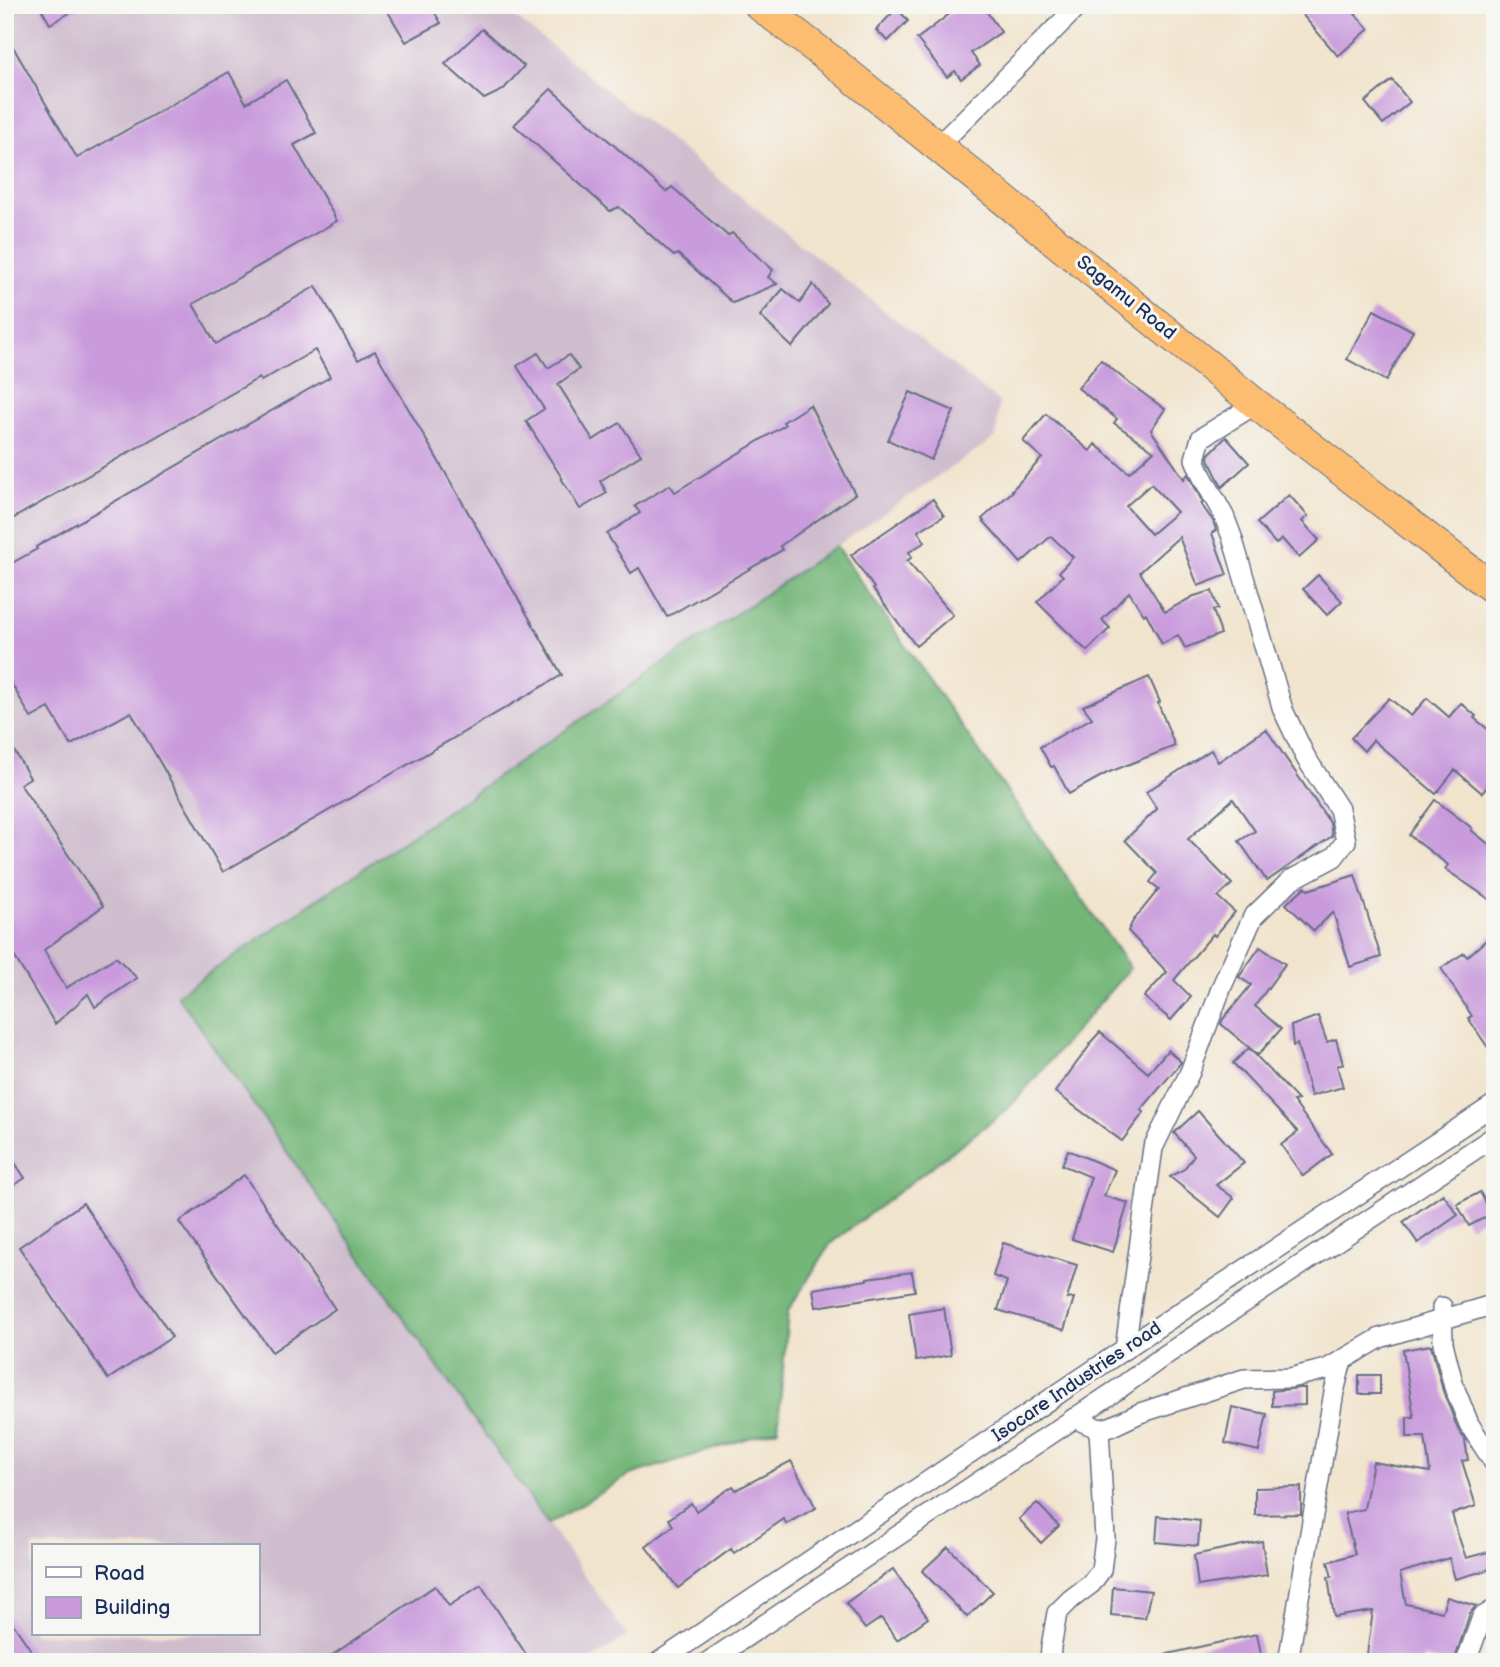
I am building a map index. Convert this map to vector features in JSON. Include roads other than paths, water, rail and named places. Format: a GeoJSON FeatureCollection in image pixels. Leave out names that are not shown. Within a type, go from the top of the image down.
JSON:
{"type":"FeatureCollection","features":[{"type":"Feature","properties":{"kind":"highway","name":"Sagamu Road"},"geometry":{"type":"LineString","coordinates":[[759,5],[836,64],[1256,404],[1495,590]]}},
{"type":"Feature","properties":{"kind":"street"},"geometry":{"type":"LineString","coordinates":[[938,146],[1079,5]]}},
{"type":"Feature","properties":{"kind":"street"},"geometry":{"type":"LineString","coordinates":[[1125,1349],[1153,1148],[1190,1072],[1222,986],[1253,917],[1291,880],[1334,858],[1346,841],[1339,809],[1306,758],[1283,710],[1232,537],[1195,459],[1201,438],[1256,404]]}},
{"type":"Feature","properties":{"kind":"street","name":"Isocare Industries road"},"geometry":{"type":"LineString","coordinates":[[673,1658],[1125,1349],[1495,1104]]}},
{"type":"Feature","properties":{"kind":"street"},"geometry":{"type":"LineString","coordinates":[[1463,1125],[1487,1142]]}},
{"type":"Feature","properties":{"kind":"street","name":"Isocare Industries road"},"geometry":{"type":"LineString","coordinates":[[709,1662],[1161,1357],[1487,1142]]}},
{"type":"Feature","properties":{"kind":"street"},"geometry":{"type":"LineString","coordinates":[[1074,1418],[1099,1429],[1110,1427],[1140,1413],[1244,1379],[1290,1378],[1327,1369],[1380,1338],[1442,1313],[1495,1304]]}},
{"type":"Feature","properties":{"kind":"street"},"geometry":{"type":"LineString","coordinates":[[1442,1313],[1443,1343],[1454,1387],[1469,1424],[1495,1464]]}},
{"type":"Feature","properties":{"kind":"street"},"geometry":{"type":"LineString","coordinates":[[1287,1662],[1334,1392],[1342,1360]]}},
{"type":"Feature","properties":{"kind":"street"},"geometry":{"type":"LineString","coordinates":[[1050,1662],[1057,1613],[1091,1584],[1101,1570],[1105,1539],[1099,1429]]}},
{"type":"Feature","properties":{"kind":"street"},"geometry":{"type":"LineString","coordinates":[[1466,1662],[1482,1617],[1495,1609]]}}]}
